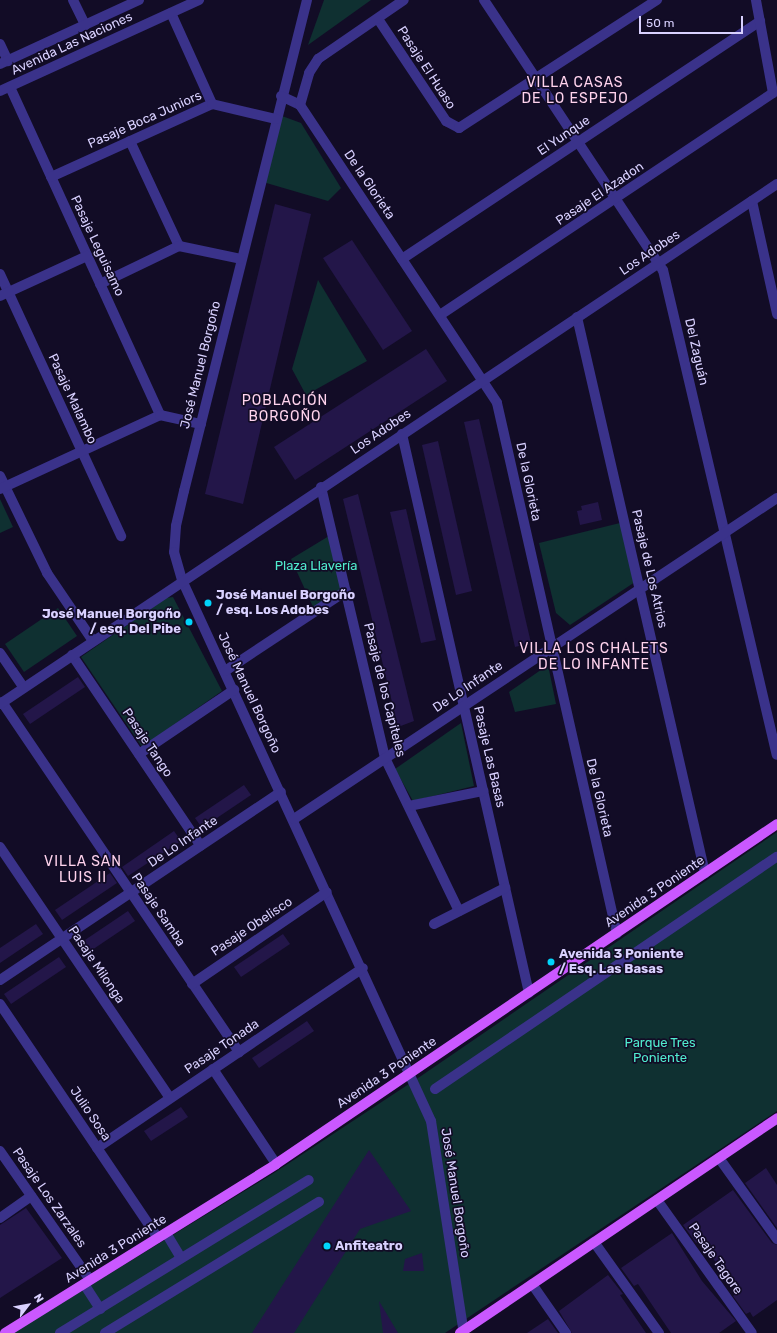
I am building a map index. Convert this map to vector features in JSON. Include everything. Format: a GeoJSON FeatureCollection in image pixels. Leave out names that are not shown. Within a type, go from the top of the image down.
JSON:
{"type":"FeatureCollection","features":[{"type":"Feature","properties":{"kind":"main road","name":"Avenida 3 Poniente"},"geometry":{"type":"LineString","coordinates":[[4,1333],[276,1164],[777,824]]}},
{"type":"Feature","properties":{"kind":"main road"},"geometry":{"type":"LineString","coordinates":[[462,1332],[777,1118]]}},
{"type":"Feature","properties":{"kind":"street"},"geometry":{"type":"LineString","coordinates":[[74,0],[85,25]]}},
{"type":"Feature","properties":{"kind":"street","name":"Avenida Las Naciones"},"geometry":{"type":"LineString","coordinates":[[4,63],[139,0]]}},
{"type":"Feature","properties":{"kind":"street","name":"Avenida Las Naciones"},"geometry":{"type":"LineString","coordinates":[[5,89],[199,0]]}},
{"type":"Feature","properties":{"kind":"street","name":"José Manuel Borgoño"},"geometry":{"type":"LineString","coordinates":[[306,0],[241,259],[174,539],[175,562],[411,1073],[435,1135],[462,1332]]}},
{"type":"Feature","properties":{"kind":"street"},"geometry":{"type":"LineString","coordinates":[[281,96],[300,105],[309,73],[318,59],[404,0]]}},
{"type":"Feature","properties":{"kind":"street","name":"Del Zaguán"},"geometry":{"type":"LineString","coordinates":[[484,0],[660,262],[666,277],[777,755]]}},
{"type":"Feature","properties":{"kind":"street"},"geometry":{"type":"LineString","coordinates":[[537,79],[657,0]]}},
{"type":"Feature","properties":{"kind":"street"},"geometry":{"type":"LineString","coordinates":[[756,0],[760,21]]}},
{"type":"Feature","properties":{"kind":"street"},"geometry":{"type":"LineString","coordinates":[[171,13],[212,104]]}},
{"type":"Feature","properties":{"kind":"street","name":"Pasaje El Huaso"},"geometry":{"type":"LineString","coordinates":[[378,19],[446,121],[456,128],[467,125],[537,79]]}},
{"type":"Feature","properties":{"kind":"street","name":"Pasaje El Azadon"},"geometry":{"type":"LineString","coordinates":[[440,315],[773,93],[760,21]]}},
{"type":"Feature","properties":{"kind":"street","name":"El Yunque"},"geometry":{"type":"LineString","coordinates":[[402,259],[760,21]]}},
{"type":"Feature","properties":{"kind":"street"},"geometry":{"type":"LineString","coordinates":[[0,44],[4,63]]}},
{"type":"Feature","properties":{"kind":"street","name":"Pasaje Leguisamo"},"geometry":{"type":"LineString","coordinates":[[5,89],[51,177],[160,416]]}},
{"type":"Feature","properties":{"kind":"street","name":"Pasaje Boca Juniors"},"geometry":{"type":"LineString","coordinates":[[51,177],[212,104],[276,119]]}},
{"type":"Feature","properties":{"kind":"street","name":"De la Glorieta"},"geometry":{"type":"LineString","coordinates":[[300,105],[497,403],[551,648],[617,934]]}},
{"type":"Feature","properties":{"kind":"street"},"geometry":{"type":"LineString","coordinates":[[130,141],[179,246]]}},
{"type":"Feature","properties":{"kind":"street","name":"Los Adobes"},"geometry":{"type":"LineString","coordinates":[[1,703],[182,580],[777,184]]}},
{"type":"Feature","properties":{"kind":"street"},"geometry":{"type":"LineString","coordinates":[[752,201],[777,314]]}},
{"type":"Feature","properties":{"kind":"street"},"geometry":{"type":"LineString","coordinates":[[100,284],[179,246],[241,259]]}},
{"type":"Feature","properties":{"kind":"street"},"geometry":{"type":"LineString","coordinates":[[4,294],[87,256]]}},
{"type":"Feature","properties":{"kind":"street","name":"Pasaje Malambo"},"geometry":{"type":"LineString","coordinates":[[0,274],[4,294],[82,452],[121,536]]}},
{"type":"Feature","properties":{"kind":"street","name":"Pasaje de Los Atrios"},"geometry":{"type":"LineString","coordinates":[[577,317],[705,873]]}},
{"type":"Feature","properties":{"kind":"street"},"geometry":{"type":"LineString","coordinates":[[2,488],[160,416],[201,424]]}},
{"type":"Feature","properties":{"kind":"street","name":"Pasaje Las Basas"},"geometry":{"type":"LineString","coordinates":[[402,434],[529,993]]}},
{"type":"Feature","properties":{"kind":"street"},"geometry":{"type":"LineString","coordinates":[[0,476],[2,488],[47,573],[94,641]]}},
{"type":"Feature","properties":{"kind":"street","name":"Pasaje de los Capiteles"},"geometry":{"type":"LineString","coordinates":[[322,487],[385,758],[459,911]]}},
{"type":"Feature","properties":{"kind":"street","name":"De Lo Infante"},"geometry":{"type":"LineString","coordinates":[[294,819],[777,498]]}},
{"type":"Feature","properties":{"kind":"street"},"geometry":{"type":"LineString","coordinates":[[225,671],[346,591]]}},
{"type":"Feature","properties":{"kind":"street"},"geometry":{"type":"LineString","coordinates":[[0,652],[24,688]]}},
{"type":"Feature","properties":{"kind":"street","name":"Pasaje Tango"},"geometry":{"type":"LineString","coordinates":[[72,655],[201,846]]}},
{"type":"Feature","properties":{"kind":"street"},"geometry":{"type":"LineString","coordinates":[[138,754],[234,690]]}},
{"type":"Feature","properties":{"kind":"street","name":"Pasaje Samba"},"geometry":{"type":"LineString","coordinates":[[1,703],[239,1052]]}},
{"type":"Feature","properties":{"kind":"street"},"geometry":{"type":"LineString","coordinates":[[408,806],[483,791]]}},
{"type":"Feature","properties":{"kind":"street","name":"De Lo Infante"},"geometry":{"type":"LineString","coordinates":[[0,980],[281,792]]}},
{"type":"Feature","properties":{"kind":"street","name":"Pasaje Milonga"},"geometry":{"type":"LineString","coordinates":[[0,847],[170,1098]]}},
{"type":"Feature","properties":{"kind":"street"},"geometry":{"type":"LineString","coordinates":[[435,1088],[777,857]]}},
{"type":"Feature","properties":{"kind":"street"},"geometry":{"type":"LineString","coordinates":[[434,924],[506,888]]}},
{"type":"Feature","properties":{"kind":"street","name":"Pasaje Obelisco"},"geometry":{"type":"LineString","coordinates":[[192,984],[327,892]]}},
{"type":"Feature","properties":{"kind":"street","name":"Pasaje Tonada"},"geometry":{"type":"LineString","coordinates":[[97,1148],[362,968]]}},
{"type":"Feature","properties":{"kind":"street","name":"Julio Sosa"},"geometry":{"type":"LineString","coordinates":[[0,1004],[97,1148],[162,1236],[181,1258]]}},
{"type":"Feature","properties":{"kind":"street"},"geometry":{"type":"LineString","coordinates":[[213,1069],[276,1164]]}},
{"type":"Feature","properties":{"kind":"street","name":"Pasaje Los Zarzales"},"geometry":{"type":"LineString","coordinates":[[0,1151],[87,1282],[100,1309]]}},
{"type":"Feature","properties":{"kind":"street"},"geometry":{"type":"LineString","coordinates":[[720,1158],[777,1239]]}},
{"type":"Feature","properties":{"kind":"street"},"geometry":{"type":"LineString","coordinates":[[60,1333],[309,1180]]}},
{"type":"Feature","properties":{"kind":"street"},"geometry":{"type":"LineString","coordinates":[[0,1218],[31,1196]]}},
{"type":"Feature","properties":{"kind":"street","name":"Pasaje Tagore"},"geometry":{"type":"LineString","coordinates":[[657,1200],[752,1333]]}},
{"type":"Feature","properties":{"kind":"street"},"geometry":{"type":"LineString","coordinates":[[105,1333],[319,1202]]}},
{"type":"Feature","properties":{"kind":"street"},"geometry":{"type":"LineString","coordinates":[[594,1242],[659,1333]]}},
{"type":"Feature","properties":{"kind":"street"},"geometry":{"type":"LineString","coordinates":[[532,1284],[566,1333]]}},
{"type":"Feature","properties":{"kind":"green space"},"geometry":{"type":"Polygon","coordinates":[[[324,0],[371,0],[308,45],[324,0]]]}},
{"type":"Feature","properties":{"kind":"green space"},"geometry":{"type":"Polygon","coordinates":[[[282,116],[301,123],[341,188],[328,201],[263,182],[282,116]]]}},
{"type":"Feature","properties":{"kind":"green space"},"geometry":{"type":"Polygon","coordinates":[[[318,280],[367,361],[306,395],[292,369],[318,280]]]}},
{"type":"Feature","properties":{"kind":"green space"},"geometry":{"type":"Polygon","coordinates":[[[0,499],[13,527],[0,533],[0,499]]]}},
{"type":"Feature","properties":{"kind":"green space"},"geometry":{"type":"Polygon","coordinates":[[[620,523],[635,582],[570,625],[556,613],[539,543],[620,523]]]}},
{"type":"Feature","properties":{"kind":"green space","name":"Plaza Llavería"},"geometry":{"type":"Polygon","coordinates":[[[329,536],[342,591],[314,609],[291,559],[329,536]]]}},
{"type":"Feature","properties":{"kind":"green space"},"geometry":{"type":"Polygon","coordinates":[[[173,597],[222,691],[142,747],[81,657],[166,598],[173,597]]]}},
{"type":"Feature","properties":{"kind":"green space"},"geometry":{"type":"Polygon","coordinates":[[[58,608],[77,636],[24,672],[5,644],[58,608]]]}},
{"type":"Feature","properties":{"kind":"green space"},"geometry":{"type":"Polygon","coordinates":[[[548,665],[556,704],[515,712],[509,692],[548,665]]]}},
{"type":"Feature","properties":{"kind":"green space"},"geometry":{"type":"Polygon","coordinates":[[[461,723],[474,786],[413,801],[395,769],[461,723]]]}},
{"type":"Feature","properties":{"kind":"green space","name":"Parque Tres Poniente"},"geometry":{"type":"Polygon","coordinates":[[[777,832],[777,1111],[445,1333],[13,1333],[274,1173],[421,1076],[777,832]]]}},
{"type":"Feature","properties":{"kind":"building"},"geometry":{"type":"Polygon","coordinates":[[[275,204],[311,214],[243,504],[205,494],[275,204]]]}},
{"type":"Feature","properties":{"kind":"building"},"geometry":{"type":"Polygon","coordinates":[[[352,240],[412,331],[383,350],[323,258],[352,240]]]}},
{"type":"Feature","properties":{"kind":"building"},"geometry":{"type":"Polygon","coordinates":[[[426,349],[447,381],[295,480],[274,447],[426,349]]]}},
{"type":"Feature","properties":{"kind":"building"},"geometry":{"type":"Polygon","coordinates":[[[479,419],[531,643],[515,647],[464,422],[479,419]]]}},
{"type":"Feature","properties":{"kind":"building"},"geometry":{"type":"Polygon","coordinates":[[[438,441],[472,591],[456,595],[422,445],[438,441]]]}},
{"type":"Feature","properties":{"kind":"building"},"geometry":{"type":"Polygon","coordinates":[[[358,494],[414,721],[398,727],[343,499],[358,494]]]}},
{"type":"Feature","properties":{"kind":"building"},"geometry":{"type":"Polygon","coordinates":[[[598,502],[602,520],[580,525],[577,511],[582,510],[581,506],[598,502]]]}},
{"type":"Feature","properties":{"kind":"building"},"geometry":{"type":"Polygon","coordinates":[[[406,509],[436,640],[421,643],[390,512],[406,509]]]}},
{"type":"Feature","properties":{"kind":"building"},"geometry":{"type":"Polygon","coordinates":[[[78,677],[85,687],[30,724],[23,714],[78,677]]]}},
{"type":"Feature","properties":{"kind":"building"},"geometry":{"type":"Polygon","coordinates":[[[244,785],[251,795],[202,828],[195,818],[244,785]]]}},
{"type":"Feature","properties":{"kind":"building"},"geometry":{"type":"Polygon","coordinates":[[[174,831],[181,841],[128,876],[122,867],[174,831]]]}},
{"type":"Feature","properties":{"kind":"building"},"geometry":{"type":"Polygon","coordinates":[[[110,873],[117,883],[62,920],[55,910],[110,873]]]}},
{"type":"Feature","properties":{"kind":"building"},"geometry":{"type":"Polygon","coordinates":[[[128,911],[135,921],[86,954],[79,944],[128,911]]]}},
{"type":"Feature","properties":{"kind":"building"},"geometry":{"type":"Polygon","coordinates":[[[36,924],[43,934],[0,963],[0,948],[36,924]]]}},
{"type":"Feature","properties":{"kind":"building"},"geometry":{"type":"Polygon","coordinates":[[[283,934],[290,944],[241,977],[234,967],[283,934]]]}},
{"type":"Feature","properties":{"kind":"building"},"geometry":{"type":"Polygon","coordinates":[[[59,957],[66,967],[11,1004],[4,994],[59,957]]]}},
{"type":"Feature","properties":{"kind":"building"},"geometry":{"type":"Polygon","coordinates":[[[307,1021],[314,1031],[259,1068],[252,1058],[307,1021]]]}},
{"type":"Feature","properties":{"kind":"building"},"geometry":{"type":"Polygon","coordinates":[[[181,1107],[188,1117],[151,1141],[144,1131],[181,1107]]]}},
{"type":"Feature","properties":{"kind":"building","name":"Anfiteatro"},"geometry":{"type":"Polygon","coordinates":[[[369,1150],[411,1211],[360,1229],[294,1333],[252,1333],[369,1150]]]}},
{"type":"Feature","properties":{"kind":"building"},"geometry":{"type":"Polygon","coordinates":[[[766,1168],[777,1185],[777,1228],[745,1183],[766,1168]]]}},
{"type":"Feature","properties":{"kind":"building"},"geometry":{"type":"Polygon","coordinates":[[[733,1190],[772,1243],[777,1245],[777,1300],[753,1317],[750,1312],[746,1314],[733,1296],[737,1293],[701,1241],[696,1243],[683,1225],[733,1190]]]}},
{"type":"Feature","properties":{"kind":"building"},"geometry":{"type":"Polygon","coordinates":[[[26,1208],[62,1258],[0,1298],[0,1225],[26,1208]]]}},
{"type":"Feature","properties":{"kind":"building"},"geometry":{"type":"Polygon","coordinates":[[[672,1233],[702,1281],[736,1321],[719,1333],[671,1333],[638,1284],[634,1286],[621,1268],[672,1233]]]}},
{"type":"Feature","properties":{"kind":"building"},"geometry":{"type":"Polygon","coordinates":[[[422,1253],[424,1271],[403,1271],[405,1259],[422,1253]]]}},
{"type":"Feature","properties":{"kind":"building"},"geometry":{"type":"Polygon","coordinates":[[[608,1275],[623,1294],[620,1295],[646,1333],[572,1333],[559,1311],[608,1275]]]}},
{"type":"Feature","properties":{"kind":"building"},"geometry":{"type":"Polygon","coordinates":[[[379,1301],[398,1333],[383,1333],[379,1301]]]}},
{"type":"Feature","properties":{"kind":"building"},"geometry":{"type":"Polygon","coordinates":[[[548,1319],[558,1333],[527,1333],[548,1319]]]}},
{"type":"Feature","properties":{"kind":"place","name":"José Manuel Borgoño / esq. Los Adobes"},"geometry":{"type":"Point","coordinates":[208,603]}},
{"type":"Feature","properties":{"kind":"place","name":"José Manuel Borgoño / esq. Del Pibe"},"geometry":{"type":"Point","coordinates":[189,622]}},
{"type":"Feature","properties":{"kind":"place","name":"Avenida 3 Poniente / Esq. Las Basas"},"geometry":{"type":"Point","coordinates":[551,962]}},
{"type":"Feature","properties":{"kind":"place","name":"Anfiteatro"},"geometry":{"type":"Point","coordinates":[327,1246]}},
{"type":"Feature","properties":{"kind":"district","name":"VILLA CASAS DE LO ESPEJO"},"geometry":{"type":"Point","coordinates":[575,92]}},
{"type":"Feature","properties":{"kind":"district","name":"POBLACIÓN BORGOÑO"},"geometry":{"type":"Point","coordinates":[285,410]}},
{"type":"Feature","properties":{"kind":"district","name":"VILLA LOS CHALETS DE LO INFANTE"},"geometry":{"type":"Point","coordinates":[594,658]}},
{"type":"Feature","properties":{"kind":"district","name":"VILLA SAN LUIS II"},"geometry":{"type":"Point","coordinates":[83,870]}}]}
